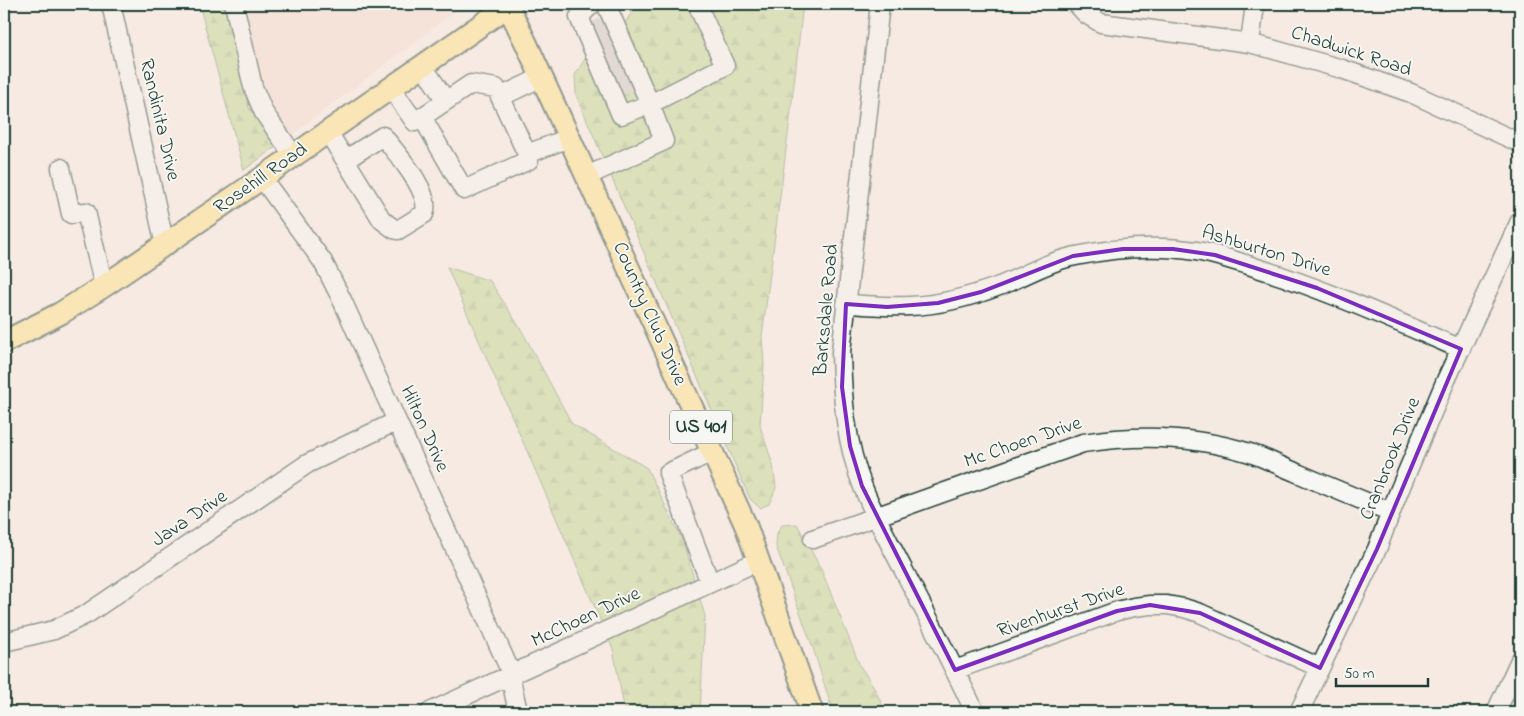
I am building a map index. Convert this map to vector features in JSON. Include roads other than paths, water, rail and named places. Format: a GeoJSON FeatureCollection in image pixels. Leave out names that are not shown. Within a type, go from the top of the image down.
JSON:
{"type":"FeatureCollection","features":[{"type":"Feature","properties":{"kind":"main road","name":"Rosehill Road"},"geometry":{"type":"LineString","coordinates":[[4,342],[61,313],[104,286],[294,156],[509,5]]}},
{"type":"Feature","properties":{"kind":"main road","name":"Country Club Drive"},"geometry":{"type":"LineString","coordinates":[[509,5],[746,526],[812,712]]}},
{"type":"Feature","properties":{"kind":"street","name":"Randinita Drive"},"geometry":{"type":"LineString","coordinates":[[111,4],[165,245]]}},
{"type":"Feature","properties":{"kind":"street"},"geometry":{"type":"LineString","coordinates":[[234,4],[253,87],[264,113],[294,156]]}},
{"type":"Feature","properties":{"kind":"street"},"geometry":{"type":"LineString","coordinates":[[587,176],[664,140],[650,104],[613,56],[579,18],[592,4]]}},
{"type":"Feature","properties":{"kind":"street"},"geometry":{"type":"LineString","coordinates":[[606,4],[621,115],[650,104],[725,66],[697,4]]}},
{"type":"Feature","properties":{"kind":"street","name":"Barksdale Road"},"geometry":{"type":"LineString","coordinates":[[880,4],[841,352],[842,387],[846,420],[850,446],[862,486],[975,712]]}},
{"type":"Feature","properties":{"kind":"street","name":"Chadwick Road"},"geometry":{"type":"LineString","coordinates":[[1077,4],[1093,19],[1109,25],[1250,43],[1342,69],[1411,93],[1520,143]]}},
{"type":"Feature","properties":{"kind":"street"},"geometry":{"type":"LineString","coordinates":[[1250,43],[1254,4]]}},
{"type":"Feature","properties":{"kind":"street"},"geometry":{"type":"LineString","coordinates":[[423,66],[446,101]]}},
{"type":"Feature","properties":{"kind":"street"},"geometry":{"type":"LineString","coordinates":[[500,97],[542,77]]}},
{"type":"Feature","properties":{"kind":"street"},"geometry":{"type":"LineString","coordinates":[[391,88],[415,122],[422,117],[471,84],[496,88],[529,160],[464,190],[422,117]]}},
{"type":"Feature","properties":{"kind":"street"},"geometry":{"type":"LineString","coordinates":[[328,132],[345,160],[382,220],[394,229],[401,229],[424,214],[426,210],[424,198],[415,178],[383,136],[345,160]]}},
{"type":"Feature","properties":{"kind":"street"},"geometry":{"type":"LineString","coordinates":[[527,154],[569,138]]}},
{"type":"Feature","properties":{"kind":"street"},"geometry":{"type":"LineString","coordinates":[[61,168],[71,214],[86,212],[104,286]]}},
{"type":"Feature","properties":{"kind":"street","name":"Hilton Drive"},"geometry":{"type":"LineString","coordinates":[[262,178],[323,262],[508,666],[518,712]]}},
{"type":"Feature","properties":{"kind":"street","name":"Cranbrook Drive"},"geometry":{"type":"LineString","coordinates":[[1299,712],[1377,549],[1439,397],[1520,221]]}},
{"type":"Feature","properties":{"kind":"street","name":"Ashburton Drive"},"geometry":{"type":"LineString","coordinates":[[846,304],[887,307],[938,303],[981,292],[1073,256],[1123,249],[1173,249],[1215,255],[1287,277],[1461,349]]}},
{"type":"Feature","properties":{"kind":"street","name":"Java Drive"},"geometry":{"type":"LineString","coordinates":[[4,642],[54,630],[87,614],[307,464],[397,421]]}},
{"type":"Feature","properties":{"kind":"street","name":"Mc Choen Drive"},"geometry":{"type":"LineString","coordinates":[[813,539],[1083,443],[1134,437],[1184,439],[1250,453],[1391,512]]}},
{"type":"Feature","properties":{"kind":"street"},"geometry":{"type":"LineString","coordinates":[[710,583],[668,473],[712,452]]}},
{"type":"Feature","properties":{"kind":"street","name":"McChoen Drive"},"geometry":{"type":"LineString","coordinates":[[430,712],[758,561]]}},
{"type":"Feature","properties":{"kind":"street","name":"Rivenhurst Drive"},"geometry":{"type":"LineString","coordinates":[[955,670],[1117,611],[1150,605],[1168,605],[1200,613],[1320,668]]}},
{"type":"Feature","properties":{"kind":"street"},"geometry":{"type":"LineString","coordinates":[[1496,712],[1520,660]]}},
{"type":"Feature","properties":{"kind":"tunnel"},"geometry":{"type":"LineString","coordinates":[[592,32],[608,24]]}},
{"type":"Feature","properties":{"kind":"tunnel"},"geometry":{"type":"LineString","coordinates":[[599,46],[614,39]]}},
{"type":"Feature","properties":{"kind":"tunnel"},"geometry":{"type":"LineString","coordinates":[[605,60],[621,53]]}},
{"type":"Feature","properties":{"kind":"tunnel"},"geometry":{"type":"LineString","coordinates":[[611,72],[627,65]]}},
{"type":"Feature","properties":{"kind":"tunnel"},"geometry":{"type":"LineString","coordinates":[[618,87],[633,80]]}}]}
